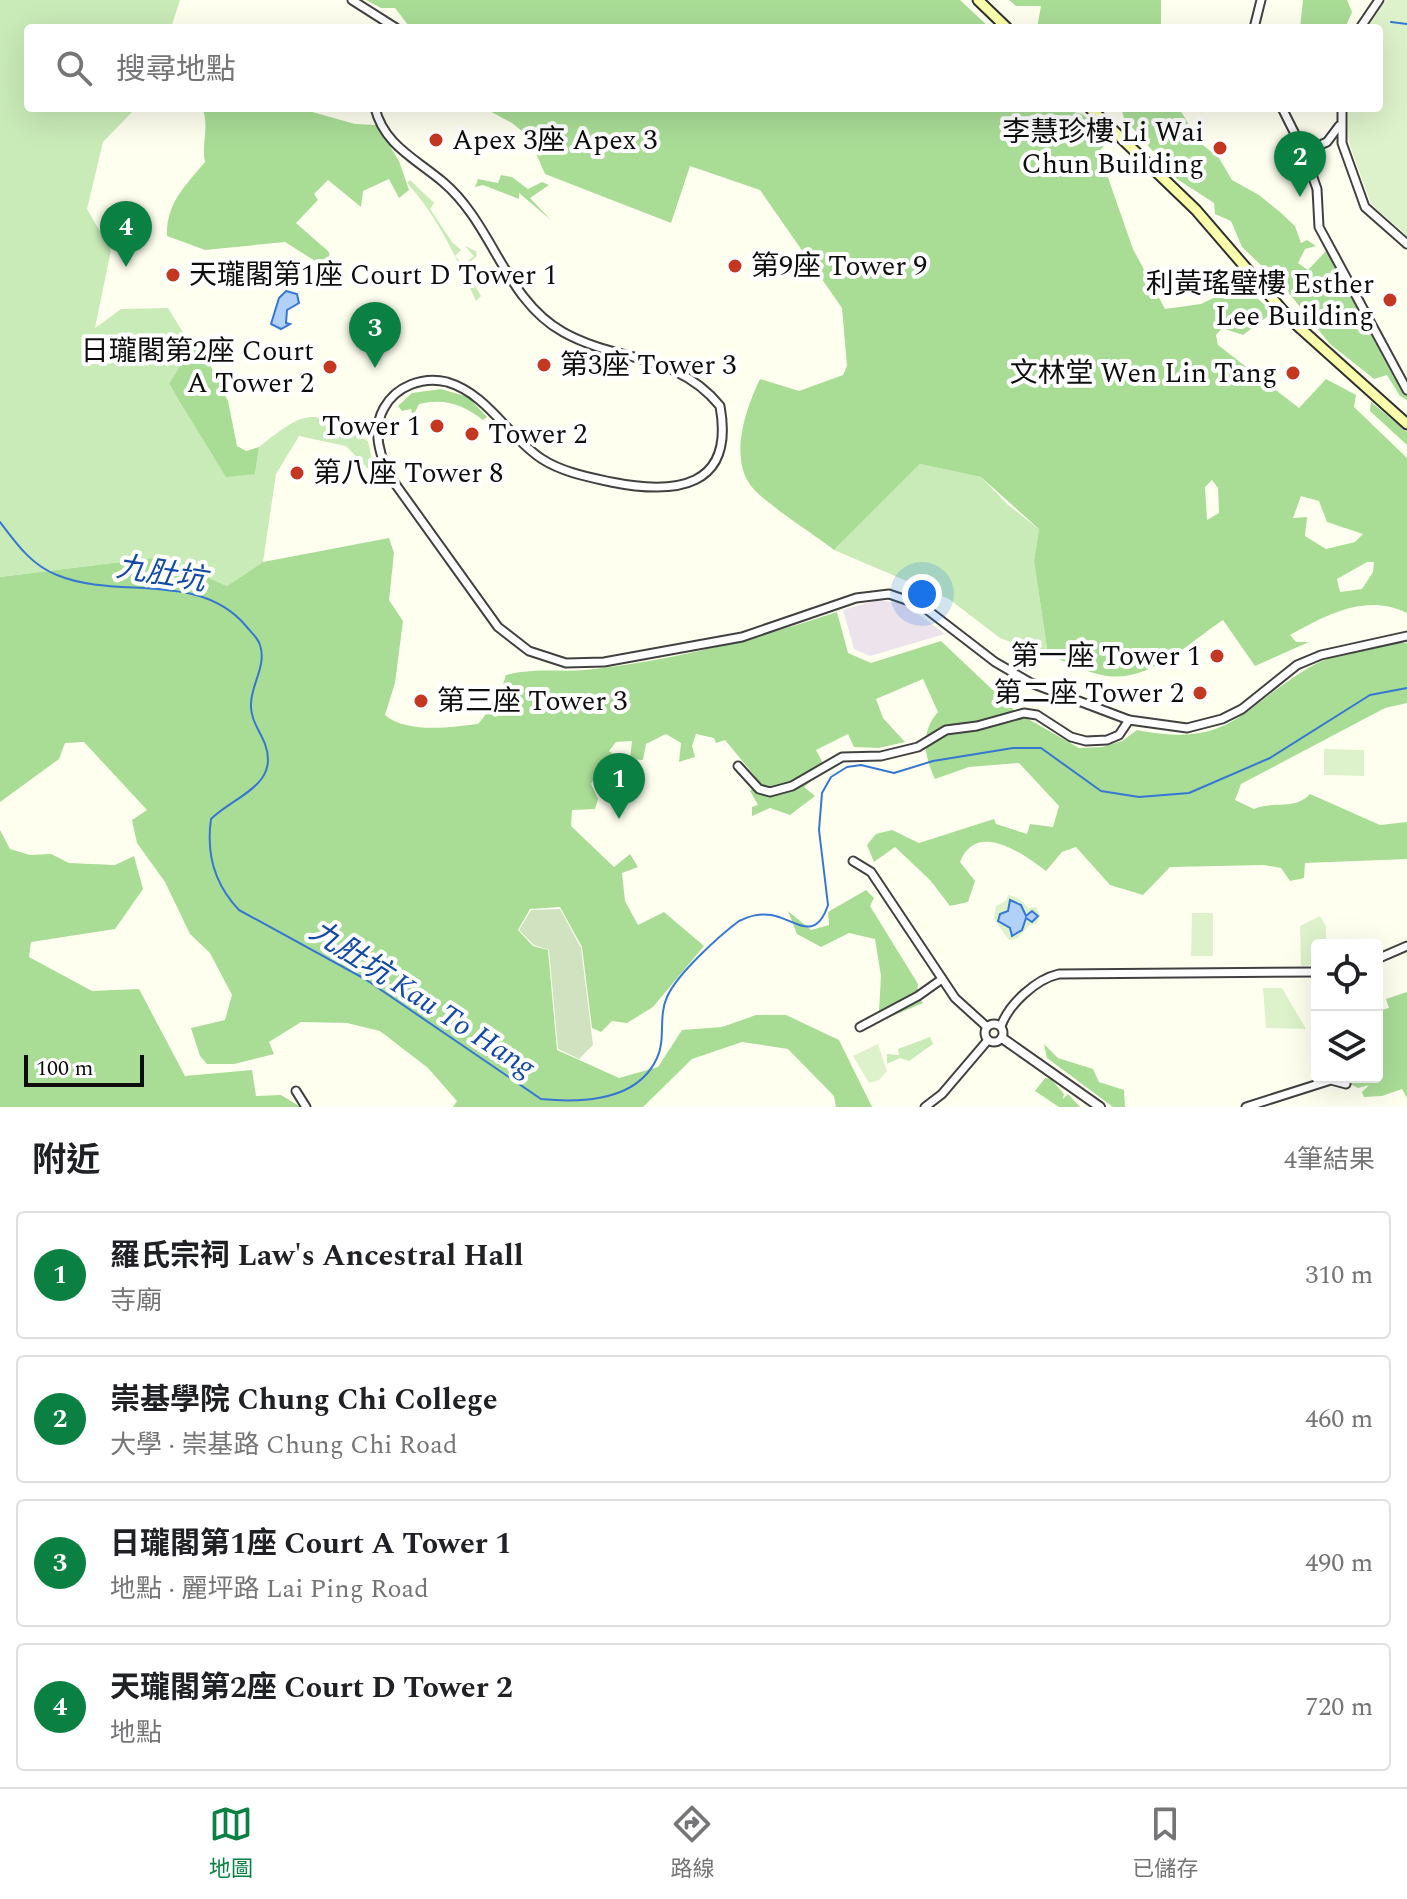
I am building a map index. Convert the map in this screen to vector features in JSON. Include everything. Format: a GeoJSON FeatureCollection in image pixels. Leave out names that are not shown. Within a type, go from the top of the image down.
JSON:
{"type":"FeatureCollection","features":[{"type":"Feature","properties":{"kind":"main road"},"geometry":{"type":"LineString","coordinates":[[978,0],[1003,24]]}},
{"type":"Feature","properties":{"kind":"main road"},"geometry":{"type":"LineString","coordinates":[[1094,112],[1196,210],[1290,319],[1407,424]]}},
{"type":"Feature","properties":{"kind":"street"},"geometry":{"type":"LineString","coordinates":[[352,0],[390,24]]}},
{"type":"Feature","properties":{"kind":"street"},"geometry":{"type":"LineString","coordinates":[[1255,24],[1261,0]]}},
{"type":"Feature","properties":{"kind":"street"},"geometry":{"type":"LineString","coordinates":[[1363,24],[1379,0]]}},
{"type":"Feature","properties":{"kind":"street"},"geometry":{"type":"LineString","coordinates":[[377,112],[386,136],[444,183],[477,218],[537,315],[583,342],[676,371],[704,387],[720,406],[722,444],[714,464],[696,481],[680,487],[658,489],[590,477],[543,460],[476,398],[448,382],[433,380],[413,384],[389,400],[382,413],[378,436],[382,459],[391,478],[484,609],[512,640],[547,659],[594,663],[742,637],[856,598],[889,594],[921,605],[995,662],[1031,683],[1129,720],[1187,728],[1222,719],[1242,709],[1297,665],[1344,647],[1407,636]]}},
{"type":"Feature","properties":{"kind":"street"},"geometry":{"type":"LineString","coordinates":[[1284,112],[1304,152],[1317,189],[1316,218],[1319,227],[1407,390]]}},
{"type":"Feature","properties":{"kind":"street"},"geometry":{"type":"LineString","coordinates":[[1342,112],[1343,150],[1369,212],[1407,244]]}},
{"type":"Feature","properties":{"kind":"street"},"geometry":{"type":"LineString","coordinates":[[1304,152],[1327,142],[1340,124]]}},
{"type":"Feature","properties":{"kind":"street"},"geometry":{"type":"LineString","coordinates":[[1327,142],[1343,150]]}},
{"type":"Feature","properties":{"kind":"street"},"geometry":{"type":"LineString","coordinates":[[1240,277],[1249,270]]}},
{"type":"Feature","properties":{"kind":"street"},"geometry":{"type":"LineString","coordinates":[[738,766],[759,789],[770,792],[792,786],[842,757],[881,756],[918,747],[946,730],[977,726],[1024,713],[1037,715],[1071,737],[1086,741],[1107,740],[1119,735],[1129,720]]}},
{"type":"Feature","properties":{"kind":"street"},"geometry":{"type":"LineString","coordinates":[[853,861],[876,879],[942,979],[964,1008],[987,1027],[988,1040]]}},
{"type":"Feature","properties":{"kind":"street"},"geometry":{"type":"LineString","coordinates":[[1383,956],[1406,945]]}},
{"type":"Feature","properties":{"kind":"street"},"geometry":{"type":"LineString","coordinates":[[1002,1038],[1001,1026],[1009,1011],[1036,985],[1059,974],[1311,972]]}},
{"type":"Feature","properties":{"kind":"street"},"geometry":{"type":"LineString","coordinates":[[860,1027],[918,996],[942,979]]}},
{"type":"Feature","properties":{"kind":"street"},"geometry":{"type":"LineString","coordinates":[[987,1027],[992,1023],[1001,1026]]}},
{"type":"Feature","properties":{"kind":"street"},"geometry":{"type":"LineString","coordinates":[[925,1107],[942,1094],[988,1040],[1002,1038],[1100,1107]]}},
{"type":"Feature","properties":{"kind":"street"},"geometry":{"type":"LineString","coordinates":[[1246,1107],[1331,1080],[1346,1084]]}},
{"type":"Feature","properties":{"kind":"street"},"geometry":{"type":"LineString","coordinates":[[296,1091],[306,1107]]}},
{"type":"Feature","properties":{"kind":"shaded area"},"geometry":{"type":"Polygon","coordinates":[[[878,600],[905,604],[945,634],[870,656],[854,649],[843,610],[878,600]]]}},
{"type":"Feature","properties":{"kind":"green space"},"geometry":{"type":"Polygon","coordinates":[[[0,0],[180,0],[172,24],[24,24],[24,112],[132,112],[103,142],[87,209],[111,250],[95,328],[121,309],[168,308],[192,347],[169,385],[193,419],[255,474],[259,447],[289,425],[312,417],[335,423],[368,441],[376,477],[346,446],[299,436],[276,474],[263,562],[227,586],[160,557],[0,577],[0,0]]]}},
{"type":"Feature","properties":{"kind":"green space"},"geometry":{"type":"Polygon","coordinates":[[[366,0],[960,0],[986,24],[407,24],[395,8],[381,8],[366,0]]]}},
{"type":"Feature","properties":{"kind":"green space"},"geometry":{"type":"Polygon","coordinates":[[[1009,0],[1161,0],[1161,24],[1038,24],[1041,6],[1016,6],[1009,0]]]}},
{"type":"Feature","properties":{"kind":"green space"},"geometry":{"type":"Polygon","coordinates":[[[1303,0],[1347,0],[1352,12],[1347,24],[1300,24],[1303,0]]]}},
{"type":"Feature","properties":{"kind":"green space"},"geometry":{"type":"Polygon","coordinates":[[[1386,0],[1407,0],[1407,236],[1371,204],[1349,143],[1347,112],[1383,112],[1383,24],[1369,24],[1386,0]]]}},
{"type":"Feature","properties":{"kind":"green space"},"geometry":{"type":"Polygon","coordinates":[[[203,112],[312,112],[355,124],[377,125],[399,161],[409,190],[399,198],[389,179],[363,191],[361,207],[328,180],[314,194],[318,200],[296,223],[329,252],[331,271],[285,242],[205,250],[167,236],[173,204],[205,162],[203,112]]]}},
{"type":"Feature","properties":{"kind":"green space"},"geometry":{"type":"Polygon","coordinates":[[[491,112],[1082,114],[1110,138],[1099,152],[1133,249],[1165,309],[1201,304],[1242,284],[1267,307],[1268,316],[1243,335],[1222,328],[1216,335],[1218,345],[1299,408],[1326,379],[1356,395],[1354,407],[1407,458],[1407,613],[1376,605],[1332,614],[1290,635],[1296,642],[1309,642],[1255,666],[1223,620],[1154,667],[1139,673],[1107,676],[1048,655],[1034,561],[1039,529],[981,477],[920,464],[834,550],[757,493],[744,474],[741,461],[745,418],[760,379],[799,391],[843,375],[847,366],[842,308],[760,190],[690,166],[671,223],[545,174],[529,137],[491,112]],[[1212,480],[1205,487],[1207,520],[1219,513],[1218,488],[1212,480]],[[1301,496],[1293,518],[1307,517],[1305,536],[1326,549],[1355,542],[1363,534],[1327,522],[1319,501],[1301,496]],[[1367,562],[1337,579],[1340,592],[1362,589],[1373,572],[1374,562],[1367,562]]]}},
{"type":"Feature","properties":{"kind":"green space"},"geometry":{"type":"Polygon","coordinates":[[[1122,112],[1181,112],[1199,142],[1219,158],[1232,180],[1259,195],[1280,212],[1295,226],[1301,243],[1307,240],[1316,246],[1305,249],[1298,263],[1308,270],[1326,251],[1362,305],[1400,387],[1407,388],[1407,400],[1400,396],[1387,375],[1374,379],[1330,344],[1284,287],[1242,247],[1231,221],[1215,214],[1214,203],[1177,179],[1124,118],[1122,112]]]}},
{"type":"Feature","properties":{"kind":"green space"},"geometry":{"type":"Polygon","coordinates":[[[501,175],[512,177],[528,189],[542,182],[549,185],[530,198],[551,220],[519,193],[519,199],[483,185],[475,187],[478,179],[498,183],[501,175]]]}},
{"type":"Feature","properties":{"kind":"green space"},"geometry":{"type":"Polygon","coordinates":[[[410,180],[434,203],[430,209],[461,250],[455,256],[463,265],[474,256],[465,246],[476,251],[477,256],[464,267],[481,296],[476,301],[437,224],[407,183],[410,180]]]}},
{"type":"Feature","properties":{"kind":"green space"},"geometry":{"type":"Polygon","coordinates":[[[197,339],[228,401],[237,446],[246,451],[259,447],[255,474],[226,477],[169,384],[197,339]]]}},
{"type":"Feature","properties":{"kind":"green space"},"geometry":{"type":"Polygon","coordinates":[[[441,389],[468,397],[487,417],[483,420],[460,406],[445,402],[419,404],[413,416],[411,409],[402,411],[398,406],[412,393],[441,389]]]}},
{"type":"Feature","properties":{"kind":"green space"},"geometry":{"type":"Polygon","coordinates":[[[1371,402],[1407,432],[1407,445],[1370,411],[1371,402]]]}},
{"type":"Feature","properties":{"kind":"green space"},"geometry":{"type":"Polygon","coordinates":[[[920,464],[981,477],[1008,505],[1039,529],[1034,561],[1048,655],[1000,638],[949,599],[834,550],[920,464]]]}},
{"type":"Feature","properties":{"kind":"green space"},"geometry":{"type":"Polygon","coordinates":[[[389,538],[394,553],[389,600],[403,621],[395,683],[385,715],[394,721],[417,727],[478,724],[499,698],[506,675],[586,670],[650,661],[744,640],[837,612],[848,653],[871,663],[941,641],[1016,712],[1079,748],[1102,747],[1122,741],[1137,730],[1195,734],[1216,729],[1312,666],[1333,656],[1358,649],[1407,643],[1407,703],[1385,708],[1241,784],[1235,800],[1254,809],[1291,804],[1310,794],[1380,825],[1407,822],[1407,859],[1305,863],[1304,878],[1290,881],[1281,868],[1264,865],[1170,867],[1143,895],[1110,885],[1076,847],[1062,852],[1046,871],[1001,844],[977,843],[960,862],[975,881],[968,902],[950,906],[930,880],[895,847],[874,862],[867,845],[876,834],[892,830],[919,843],[994,819],[996,824],[1027,834],[1030,824],[1053,827],[1059,806],[1019,763],[969,767],[935,779],[928,762],[926,736],[938,712],[923,679],[876,699],[883,718],[905,742],[879,748],[854,747],[848,734],[816,750],[826,769],[804,787],[815,796],[790,815],[770,808],[752,816],[752,807],[758,805],[750,791],[759,781],[725,740],[716,743],[714,738],[696,734],[692,746],[695,757],[679,762],[681,743],[666,734],[646,744],[643,760],[630,759],[632,741],[616,742],[609,751],[622,760],[617,777],[598,773],[591,784],[598,799],[595,809],[572,810],[571,826],[614,867],[630,854],[638,867],[622,873],[625,901],[638,925],[664,912],[704,946],[653,1007],[627,1023],[612,1021],[601,1032],[592,1028],[582,947],[560,907],[530,909],[518,930],[533,946],[548,950],[557,1050],[619,1078],[658,1067],[682,1030],[722,1027],[756,1015],[786,1015],[839,1040],[872,1107],[836,1107],[834,1096],[788,1049],[742,1042],[692,1059],[643,1107],[453,1107],[457,1101],[428,1068],[380,1031],[347,1023],[301,1022],[269,1042],[274,1054],[234,1064],[207,1064],[200,1056],[191,1028],[225,1020],[232,995],[210,953],[190,934],[165,882],[137,843],[132,820],[147,810],[84,742],[65,743],[59,759],[0,802],[0,577],[161,557],[227,586],[263,562],[389,538]]]}},
{"type":"Feature","properties":{"kind":"green space"},"geometry":{"type":"Polygon","coordinates":[[[1324,749],[1364,750],[1364,776],[1324,775],[1324,749]]]}},
{"type":"Feature","properties":{"kind":"green space"},"geometry":{"type":"Polygon","coordinates":[[[0,830],[10,849],[30,855],[51,854],[69,863],[115,865],[134,856],[143,889],[115,929],[31,942],[29,957],[92,991],[139,989],[185,1076],[252,1070],[256,1096],[281,1095],[301,1107],[0,1107],[0,830]]]}},
{"type":"Feature","properties":{"kind":"green space"},"geometry":{"type":"Polygon","coordinates":[[[866,890],[874,898],[870,906],[918,984],[917,994],[923,1003],[883,1020],[879,1012],[881,976],[875,939],[849,933],[821,947],[797,934],[788,911],[811,930],[829,925],[828,912],[866,890]]]}},
{"type":"Feature","properties":{"kind":"green space"},"geometry":{"type":"Polygon","coordinates":[[[1008,895],[1018,898],[1029,908],[1036,907],[1040,915],[1037,924],[1030,925],[1018,938],[1009,940],[994,919],[996,906],[1006,901],[1008,895]]]}},
{"type":"Feature","properties":{"kind":"green space"},"geometry":{"type":"Polygon","coordinates":[[[560,909],[581,948],[593,1045],[579,1059],[558,1049],[549,950],[534,945],[519,930],[531,910],[560,909]]]}},
{"type":"Feature","properties":{"kind":"green space"},"geometry":{"type":"Polygon","coordinates":[[[1192,913],[1213,913],[1213,956],[1191,956],[1192,913]]]}},
{"type":"Feature","properties":{"kind":"green space"},"geometry":{"type":"Polygon","coordinates":[[[1320,916],[1326,926],[1326,939],[1311,939],[1311,965],[1301,966],[1300,926],[1320,916]]]}},
{"type":"Feature","properties":{"kind":"green space"},"geometry":{"type":"Polygon","coordinates":[[[1263,988],[1282,988],[1306,1029],[1266,1028],[1263,988]]]}},
{"type":"Feature","properties":{"kind":"green space"},"geometry":{"type":"Polygon","coordinates":[[[1407,992],[1407,1098],[1402,1089],[1382,1096],[1364,1097],[1362,1092],[1369,1085],[1358,1088],[1350,1084],[1383,1083],[1383,1010],[1389,1008],[1386,999],[1407,992]]]}},
{"type":"Feature","properties":{"kind":"green space"},"geometry":{"type":"Polygon","coordinates":[[[930,1037],[933,1044],[909,1061],[900,1058],[887,1064],[887,1054],[899,1055],[898,1049],[930,1037]]]}},
{"type":"Feature","properties":{"kind":"green space"},"geometry":{"type":"Polygon","coordinates":[[[878,1044],[887,1071],[879,1080],[869,1083],[853,1056],[878,1044]]]}},
{"type":"Feature","properties":{"kind":"green space"},"geometry":{"type":"Polygon","coordinates":[[[1044,1044],[1058,1058],[1093,1069],[1099,1082],[1124,1090],[1125,1107],[1113,1107],[1047,1058],[1044,1044]]]}},
{"type":"Feature","properties":{"kind":"green space"},"geometry":{"type":"Polygon","coordinates":[[[1045,1078],[1051,1079],[1064,1094],[1063,1099],[1068,1094],[1080,1107],[1059,1107],[1035,1091],[1045,1078]]]}},
{"type":"Feature","properties":{"kind":"water"},"geometry":{"type":"Polygon","coordinates":[[[286,291],[297,294],[299,303],[287,310],[286,323],[290,324],[281,329],[271,324],[279,298],[286,291]]]}},
{"type":"Feature","properties":{"kind":"water"},"geometry":{"type":"Polygon","coordinates":[[[1010,900],[1021,905],[1026,916],[1032,911],[1038,916],[1032,922],[1026,918],[1022,930],[1012,936],[1010,928],[998,921],[1000,914],[1008,911],[1010,900]]]}},
{"type":"Feature","properties":{"kind":"waterway"},"geometry":{"type":"LineString","coordinates":[[1391,22],[1407,24]]}},
{"type":"Feature","properties":{"kind":"waterway","name":"九肚坑 Kau To Hang"},"geometry":{"type":"LineString","coordinates":[[0,522],[32,559],[57,575],[105,586],[156,589],[205,598],[227,609],[246,626],[258,640],[262,653],[251,709],[268,758],[266,770],[253,788],[211,819],[211,857],[224,890],[239,910],[365,979],[541,1099],[590,1099],[636,1084],[648,1073],[660,1051],[664,1005],[672,988],[699,956],[739,921],[767,914],[804,926],[817,924],[828,905],[819,830],[822,793],[831,777],[847,767],[861,765],[894,773],[933,761],[1013,748],[1041,748],[1101,791],[1139,797],[1189,793],[1270,758],[1370,695],[1407,688]]}},
{"type":"Feature","properties":{"kind":"place","name":"Apex 3座 Apex 3"},"geometry":{"type":"Point","coordinates":[436,140]}},
{"type":"Feature","properties":{"kind":"place","name":"李慧珍樓 Li Wai Chun Building"},"geometry":{"type":"Point","coordinates":[1220,148]}},
{"type":"Feature","properties":{"kind":"place","name":"崇基學院 Chung Chi College"},"geometry":{"type":"Point","coordinates":[1300,197]}},
{"type":"Feature","properties":{"kind":"place","name":"第9座 Tower 9"},"geometry":{"type":"Point","coordinates":[735,266]}},
{"type":"Feature","properties":{"kind":"place","name":"天瓏閣第2座 Court D Tower 2"},"geometry":{"type":"Point","coordinates":[126,267]}},
{"type":"Feature","properties":{"kind":"place","name":"天瓏閣第1座 Court D Tower 1"},"geometry":{"type":"Point","coordinates":[173,275]}},
{"type":"Feature","properties":{"kind":"place","name":"利黃瑤璧樓 Esther Lee Building"},"geometry":{"type":"Point","coordinates":[1390,300]}},
{"type":"Feature","properties":{"kind":"place","name":"第3座 Tower 3"},"geometry":{"type":"Point","coordinates":[544,365]}},
{"type":"Feature","properties":{"kind":"place","name":"日瓏閣第2座 Court A Tower 2"},"geometry":{"type":"Point","coordinates":[330,367]}},
{"type":"Feature","properties":{"kind":"place","name":"日瓏閣第1座 Court A Tower 1"},"geometry":{"type":"Point","coordinates":[375,368]}},
{"type":"Feature","properties":{"kind":"place","name":"文林堂 Wen Lin Tang"},"geometry":{"type":"Point","coordinates":[1293,373]}},
{"type":"Feature","properties":{"kind":"place","name":"Tower 1"},"geometry":{"type":"Point","coordinates":[437,426]}},
{"type":"Feature","properties":{"kind":"place","name":"Tower 2"},"geometry":{"type":"Point","coordinates":[472,434]}},
{"type":"Feature","properties":{"kind":"place","name":"第八座 Tower 8"},"geometry":{"type":"Point","coordinates":[297,473]}},
{"type":"Feature","properties":{"kind":"place","name":"第一座 Tower 1"},"geometry":{"type":"Point","coordinates":[1217,656]}},
{"type":"Feature","properties":{"kind":"place","name":"第二座 Tower 2"},"geometry":{"type":"Point","coordinates":[1200,693]}},
{"type":"Feature","properties":{"kind":"place","name":"第三座 Tower 3"},"geometry":{"type":"Point","coordinates":[421,701]}},
{"type":"Feature","properties":{"kind":"place","name":"羅氏宗祠 Law's Ancestral Hall"},"geometry":{"type":"Point","coordinates":[619,819]}},
{"type":"Feature","properties":{"kind":"water label","name":"九肚坑"},"geometry":{"type":"Point","coordinates":[161,574]}}]}
